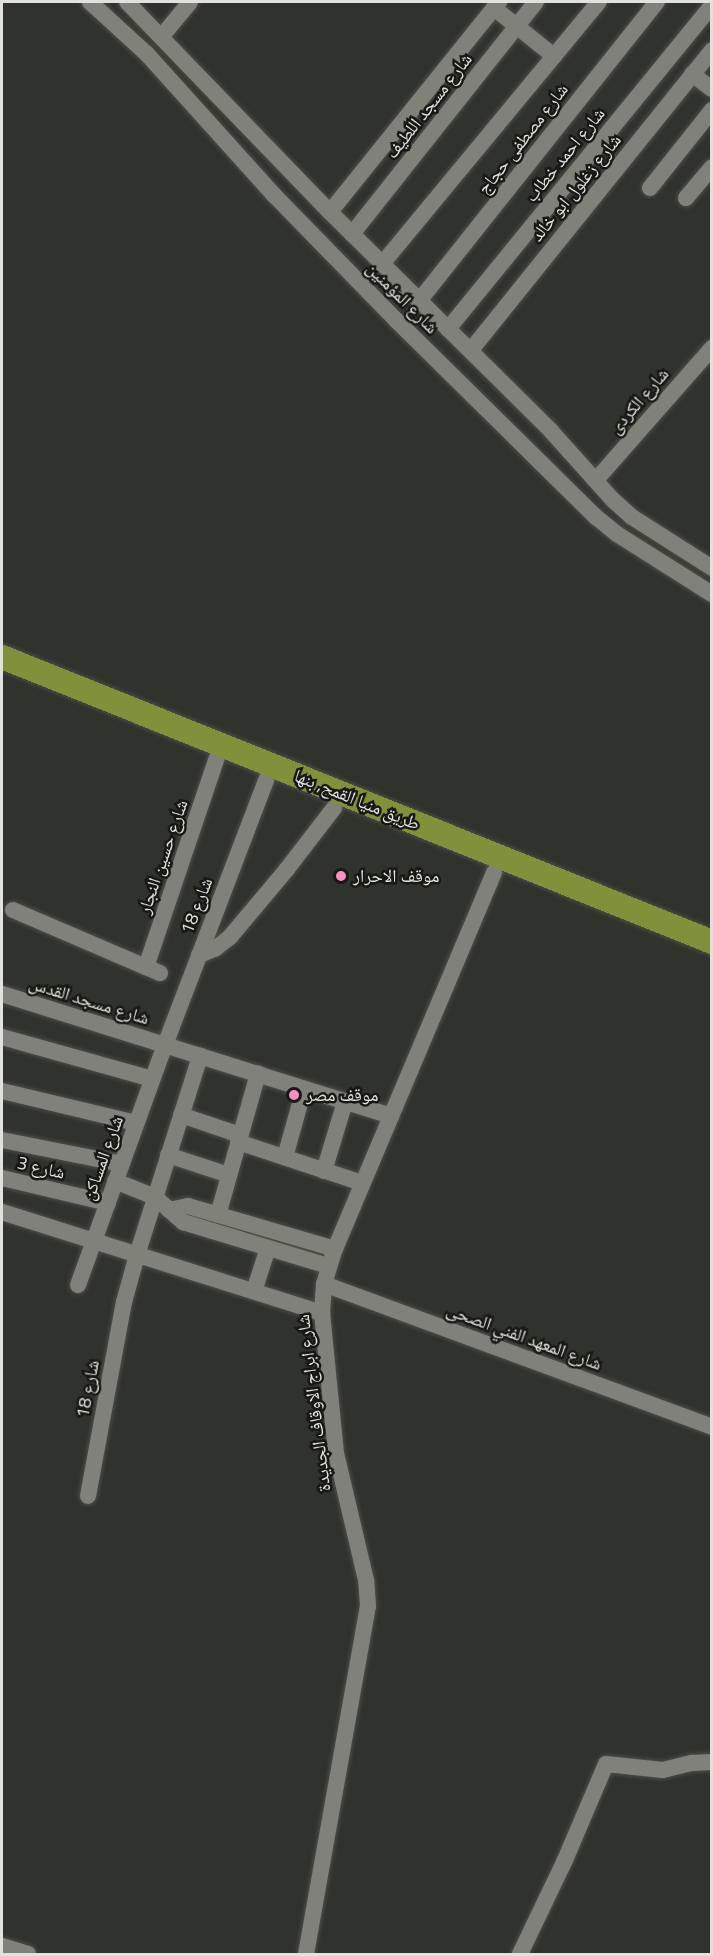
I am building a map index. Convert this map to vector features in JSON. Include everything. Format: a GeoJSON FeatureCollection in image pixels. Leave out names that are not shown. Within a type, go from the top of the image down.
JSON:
{"type":"FeatureCollection","features":[{"type":"Feature","properties":{"kind":"highway","name":"طريق منيا القمح, بنها"},"geometry":{"type":"LineString","coordinates":[[2,657],[711,942]]}},
{"type":"Feature","properties":{"kind":"highway","name":"طريق منيا القمح, بنها"},"geometry":{"type":"LineString","coordinates":[[2,674],[711,959]]}},
{"type":"Feature","properties":{"kind":"street","name":"شارع المؤمنين"},"geometry":{"type":"LineString","coordinates":[[90,2],[147,54],[274,195],[387,312],[596,517],[617,534],[711,594]]}},
{"type":"Feature","properties":{"kind":"street","name":"شارع المؤمنين"},"geometry":{"type":"LineString","coordinates":[[127,2],[330,212],[419,302],[471,350],[632,517],[711,568]]}},
{"type":"Feature","properties":{"kind":"street"},"geometry":{"type":"LineString","coordinates":[[162,36],[190,2]]}},
{"type":"Feature","properties":{"kind":"street","name":"شارع مسجد اللطيف"},"geometry":{"type":"LineString","coordinates":[[352,234],[536,2]]}},
{"type":"Feature","properties":{"kind":"street"},"geometry":{"type":"LineString","coordinates":[[382,264],[599,2]]}},
{"type":"Feature","properties":{"kind":"street","name":"شارع مصطفى حجاج"},"geometry":{"type":"LineString","coordinates":[[419,302],[657,2]]}},
{"type":"Feature","properties":{"kind":"street"},"geometry":{"type":"LineString","coordinates":[[330,212],[496,5],[516,26],[554,56]]}},
{"type":"Feature","properties":{"kind":"street","name":"شارع احمد خطاب"},"geometry":{"type":"LineString","coordinates":[[448,329],[711,5]]}},
{"type":"Feature","properties":{"kind":"street","name":"شارع زغلول ابو خالد"},"geometry":{"type":"LineString","coordinates":[[471,350],[711,50]]}},
{"type":"Feature","properties":{"kind":"street"},"geometry":{"type":"LineString","coordinates":[[692,74],[711,89]]}},
{"type":"Feature","properties":{"kind":"street"},"geometry":{"type":"LineString","coordinates":[[650,188],[711,110]]}},
{"type":"Feature","properties":{"kind":"street"},"geometry":{"type":"LineString","coordinates":[[686,198],[711,167]]}},
{"type":"Feature","properties":{"kind":"street","name":"شارع الكردى"},"geometry":{"type":"LineString","coordinates":[[596,480],[711,348]]}},
{"type":"Feature","properties":{"kind":"street","name":"شارع حسين النجار"},"geometry":{"type":"LineString","coordinates":[[13,910],[153,970],[216,760]]}},
{"type":"Feature","properties":{"kind":"street","name":"شارع 18"},"geometry":{"type":"LineString","coordinates":[[165,1045],[266,780]]}},
{"type":"Feature","properties":{"kind":"street"},"geometry":{"type":"LineString","coordinates":[[199,955],[216,948],[230,937],[334,808]]}},
{"type":"Feature","properties":{"kind":"street","name":"شارع ابراج الاوقاف الجديدة"},"geometry":{"type":"LineString","coordinates":[[306,1954],[368,1606],[366,1580],[338,1468],[322,1313],[324,1284],[334,1249],[494,872]]}},
{"type":"Feature","properties":{"kind":"street","name":"شارع مسجد القدس"},"geometry":{"type":"LineString","coordinates":[[2,994],[391,1116]]}},
{"type":"Feature","properties":{"kind":"street"},"geometry":{"type":"LineString","coordinates":[[2,1037],[153,1078]]}},
{"type":"Feature","properties":{"kind":"street","name":"شارع المساكن"},"geometry":{"type":"LineString","coordinates":[[78,1285],[165,1045]]}},
{"type":"Feature","properties":{"kind":"street","name":"شارع 18"},"geometry":{"type":"LineString","coordinates":[[88,1496],[124,1302],[154,1197],[200,1056]]}},
{"type":"Feature","properties":{"kind":"street"},"geometry":{"type":"LineString","coordinates":[[218,1215],[258,1074]]}},
{"type":"Feature","properties":{"kind":"street"},"geometry":{"type":"LineString","coordinates":[[285,1157],[304,1089]]}},
{"type":"Feature","properties":{"kind":"street"},"geometry":{"type":"LineString","coordinates":[[2,1091],[136,1123]]}},
{"type":"Feature","properties":{"kind":"street"},"geometry":{"type":"LineString","coordinates":[[324,1171],[345,1102]]}},
{"type":"Feature","properties":{"kind":"street"},"geometry":{"type":"LineString","coordinates":[[181,1115],[285,1157],[362,1183]]}},
{"type":"Feature","properties":{"kind":"street"},"geometry":{"type":"LineString","coordinates":[[2,1140],[122,1164]]}},
{"type":"Feature","properties":{"kind":"street"},"geometry":{"type":"LineString","coordinates":[[168,1155],[229,1175]]}},
{"type":"Feature","properties":{"kind":"street","name":"شارع 3"},"geometry":{"type":"LineString","coordinates":[[2,1178],[108,1203]]}},
{"type":"Feature","properties":{"kind":"street"},"geometry":{"type":"LineString","coordinates":[[116,1181],[154,1197],[183,1222],[328,1266]]}},
{"type":"Feature","properties":{"kind":"street"},"geometry":{"type":"LineString","coordinates":[[169,1210],[188,1206],[334,1249]]}},
{"type":"Feature","properties":{"kind":"street"},"geometry":{"type":"LineString","coordinates":[[2,1212],[322,1313]]}},
{"type":"Feature","properties":{"kind":"street"},"geometry":{"type":"LineString","coordinates":[[254,1292],[268,1248]]}},
{"type":"Feature","properties":{"kind":"street","name":"شارع المعهد الفني الصحى"},"geometry":{"type":"LineString","coordinates":[[324,1284],[711,1427]]}},
{"type":"Feature","properties":{"kind":"street"},"geometry":{"type":"LineString","coordinates":[[520,1954],[606,1764],[663,1770],[692,1763],[711,1762]]}},
{"type":"Feature","properties":{"kind":"street"},"geometry":{"type":"LineString","coordinates":[[2,1946],[28,1954]]}},
{"type":"Feature","properties":{"kind":"place","name":"موقف الاحرار"},"geometry":{"type":"Point","coordinates":[341,876]}},
{"type":"Feature","properties":{"kind":"place","name":"موقف مصر"},"geometry":{"type":"Point","coordinates":[294,1095]}}]}
